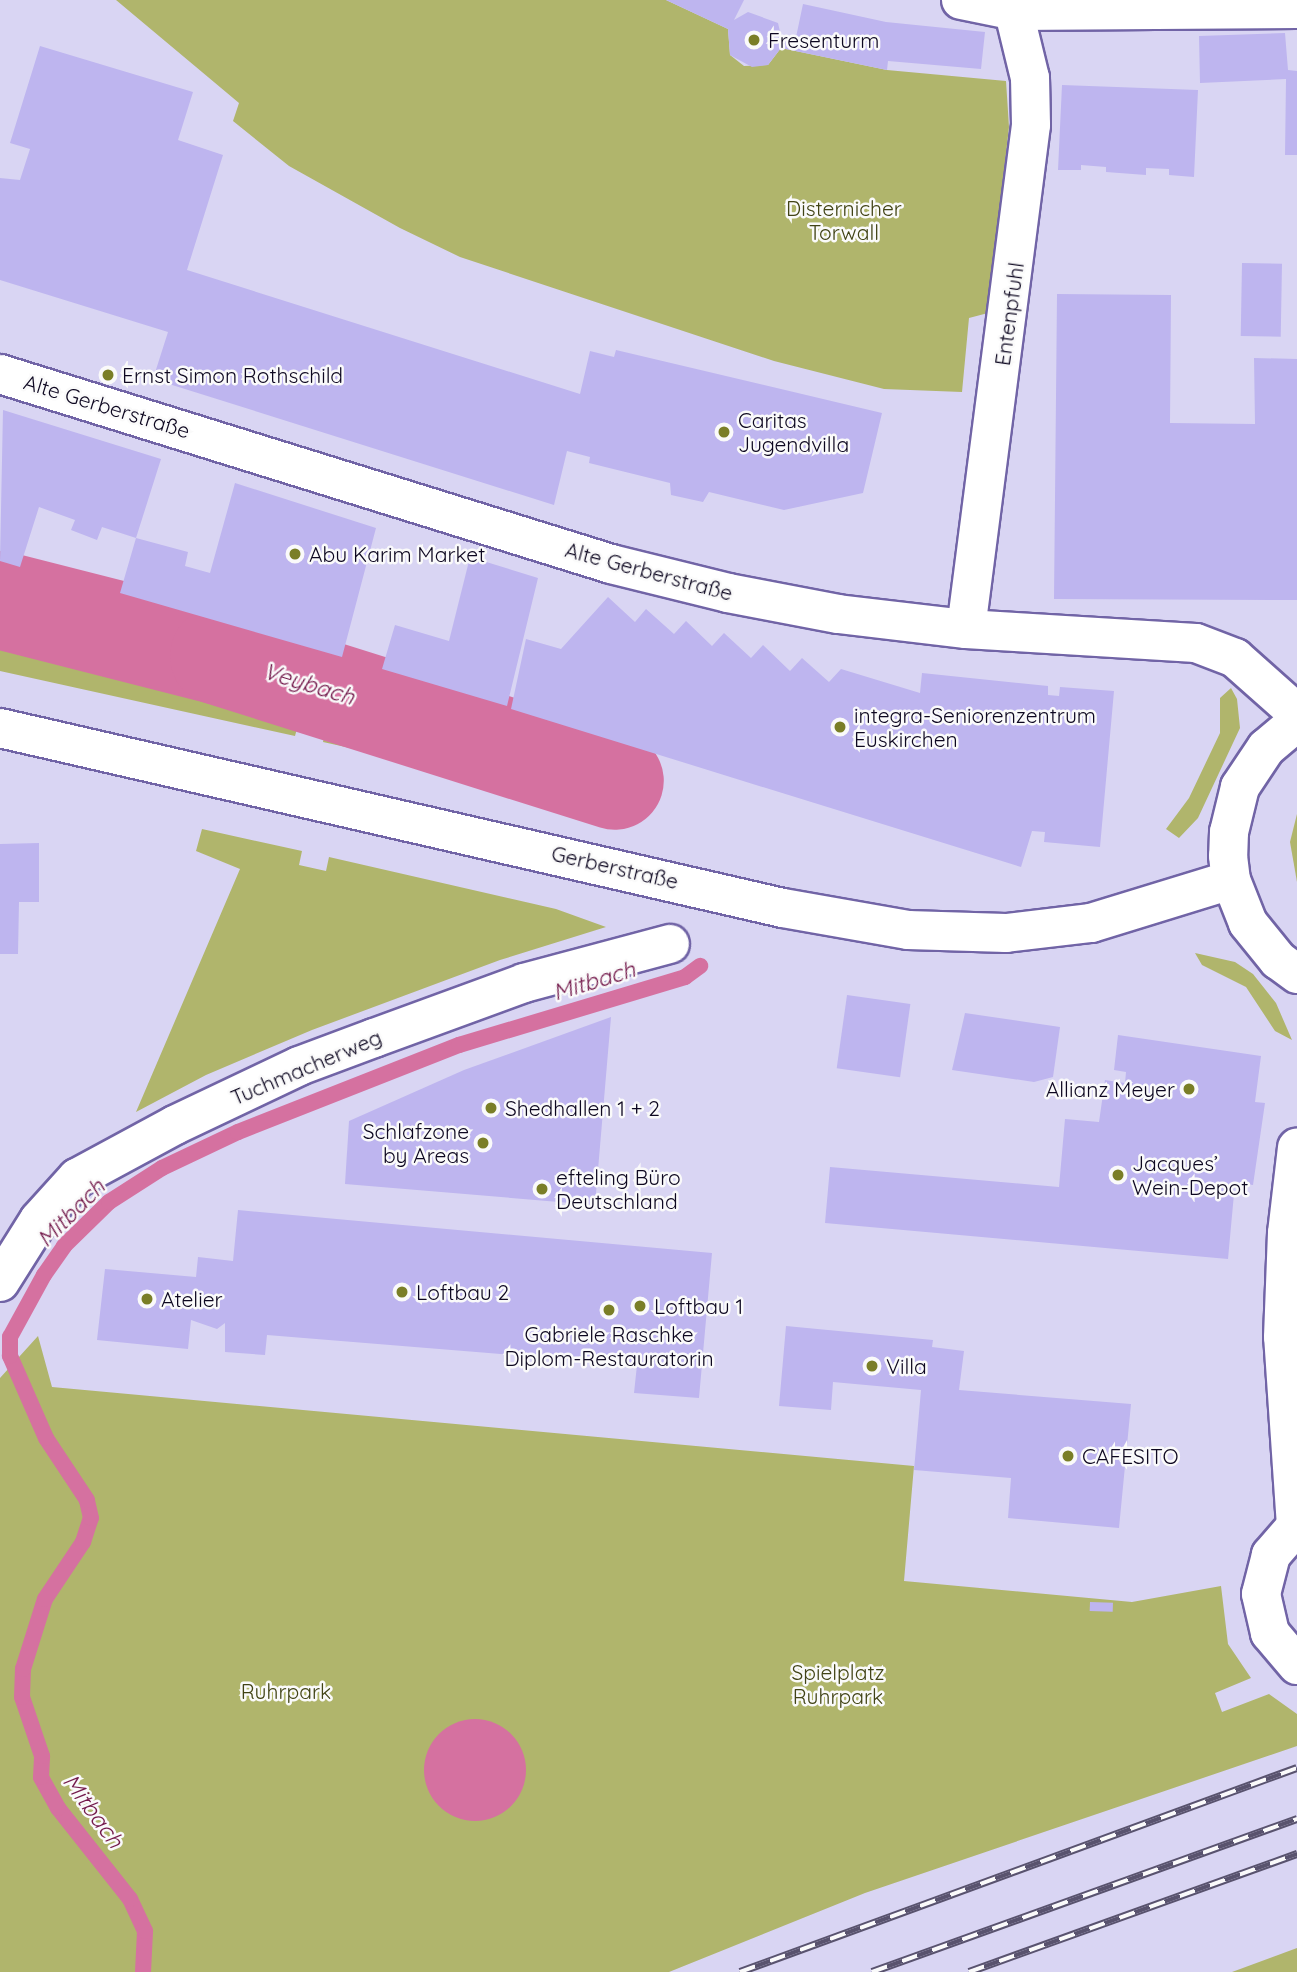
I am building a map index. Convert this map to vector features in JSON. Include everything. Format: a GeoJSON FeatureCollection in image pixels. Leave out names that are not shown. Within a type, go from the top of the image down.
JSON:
{"type":"FeatureCollection","features":[{"type":"Feature","properties":{"kind":"street"},"geometry":{"type":"LineString","coordinates":[[961,0],[1013,6],[1297,9]]}},
{"type":"Feature","properties":{"kind":"street","name":"Entenpfuhl"},"geometry":{"type":"LineString","coordinates":[[966,629],[1031,125],[1030,78],[1013,6]]}},
{"type":"Feature","properties":{"kind":"street","name":"Alte Gerberstraße"},"geometry":{"type":"LineString","coordinates":[[0,374],[611,564],[838,614],[966,629],[1196,643],[1244,664],[1297,713]]}},
{"type":"Feature","properties":{"kind":"street"},"geometry":{"type":"LineString","coordinates":[[1297,722],[1266,748],[1240,787],[1229,832],[1231,880],[1248,923],[1278,960],[1297,974]]}},
{"type":"Feature","properties":{"kind":"street","name":"Gerberstraße"},"geometry":{"type":"LineString","coordinates":[[0,728],[783,908],[908,930],[1006,933],[1091,923],[1231,880]]}},
{"type":"Feature","properties":{"kind":"street","name":"Tuchmacherweg"},"geometry":{"type":"LineString","coordinates":[[0,1282],[39,1220],[77,1178],[175,1125],[299,1066],[373,1038],[524,984],[670,944]]}},
{"type":"Feature","properties":{"kind":"street"},"geometry":{"type":"LineString","coordinates":[[1297,1148],[1287,1233],[1283,1337],[1297,1525],[1271,1555],[1261,1594],[1275,1642],[1297,1665]]}},
{"type":"Feature","properties":{"kind":"green space","name":"Disternicher Torwall"},"geometry":{"type":"Polygon","coordinates":[[[116,0],[666,0],[728,29],[730,55],[744,66],[768,65],[781,48],[887,70],[1006,81],[1009,127],[988,313],[969,318],[962,392],[884,389],[774,361],[460,257],[400,228],[289,166],[233,121],[239,103],[116,0]]]}},
{"type":"Feature","properties":{"kind":"green space"},"geometry":{"type":"Polygon","coordinates":[[[0,561],[198,614],[627,745],[608,805],[323,742],[326,727],[299,721],[295,736],[0,671],[0,561]]]}},
{"type":"Feature","properties":{"kind":"green space"},"geometry":{"type":"Polygon","coordinates":[[[1231,688],[1237,699],[1240,728],[1198,818],[1179,838],[1166,829],[1189,798],[1220,733],[1220,698],[1231,688]]]}},
{"type":"Feature","properties":{"kind":"green space"},"geometry":{"type":"Polygon","coordinates":[[[1297,814],[1297,882],[1290,842],[1297,814]]]}},
{"type":"Feature","properties":{"kind":"green space"},"geometry":{"type":"Polygon","coordinates":[[[202,829],[302,851],[299,865],[326,871],[329,857],[556,909],[606,927],[500,960],[312,1030],[206,1075],[136,1112],[240,869],[196,851],[202,829]]]}},
{"type":"Feature","properties":{"kind":"green space"},"geometry":{"type":"Polygon","coordinates":[[[1195,953],[1235,962],[1253,974],[1276,1003],[1292,1040],[1275,1031],[1246,987],[1202,965],[1195,953]]]}},
{"type":"Feature","properties":{"kind":"green space","name":"Ruhrpark"},"geometry":{"type":"Polygon","coordinates":[[[38,1336],[52,1387],[914,1466],[904,1581],[1132,1602],[1221,1586],[1228,1644],[1251,1678],[1215,1693],[1222,1712],[1269,1694],[1297,1714],[1297,1746],[865,1893],[669,1972],[0,1972],[0,1378],[38,1336]]]}},
{"type":"Feature","properties":{"kind":"green space"},"geometry":{"type":"Polygon","coordinates":[[[1297,1948],[1297,1972],[1232,1972],[1297,1948]]]}},
{"type":"Feature","properties":{"kind":"shaded area"},"geometry":{"type":"Polygon","coordinates":[[[475,1719],[495,1723],[511,1734],[522,1750],[526,1770],[522,1790],[511,1806],[495,1817],[475,1821],[455,1817],[439,1806],[428,1790],[424,1770],[428,1750],[439,1734],[455,1723],[475,1719]]]}},
{"type":"Feature","properties":{"kind":"building"},"geometry":{"type":"Polygon","coordinates":[[[666,0],[744,0],[734,20],[748,12],[778,23],[782,40],[795,42],[803,4],[886,22],[985,32],[981,69],[888,61],[887,70],[781,48],[768,65],[752,67],[730,55],[728,29],[666,0]]]}},
{"type":"Feature","properties":{"kind":"building"},"geometry":{"type":"Polygon","coordinates":[[[1285,33],[1288,70],[1297,71],[1297,155],[1285,155],[1286,79],[1200,83],[1199,36],[1285,33]]]}},
{"type":"Feature","properties":{"kind":"building"},"geometry":{"type":"Polygon","coordinates":[[[40,46],[193,92],[178,140],[223,155],[187,270],[580,394],[590,351],[614,357],[616,350],[882,413],[863,493],[784,510],[709,492],[703,502],[671,495],[670,483],[589,463],[590,457],[567,451],[554,505],[153,379],[168,332],[0,280],[0,178],[20,180],[30,149],[10,143],[40,46]]]}},
{"type":"Feature","properties":{"kind":"building"},"geometry":{"type":"Polygon","coordinates":[[[1062,85],[1198,90],[1194,177],[1169,175],[1169,169],[1146,168],[1146,175],[1106,172],[1106,167],[1081,165],[1081,170],[1058,170],[1062,85]]]}},
{"type":"Feature","properties":{"kind":"building"},"geometry":{"type":"Polygon","coordinates":[[[1242,263],[1282,264],[1281,337],[1241,336],[1242,263]]]}},
{"type":"Feature","properties":{"kind":"building"},"geometry":{"type":"Polygon","coordinates":[[[1057,294],[1171,295],[1170,423],[1255,424],[1254,358],[1297,359],[1297,600],[1054,599],[1057,294]]]}},
{"type":"Feature","properties":{"kind":"building"},"geometry":{"type":"Polygon","coordinates":[[[3,410],[161,459],[136,538],[102,527],[97,540],[71,530],[75,520],[39,507],[20,567],[0,561],[3,410]]]}},
{"type":"Feature","properties":{"kind":"building"},"geometry":{"type":"Polygon","coordinates":[[[235,483],[376,528],[342,657],[120,593],[136,538],[188,552],[185,566],[210,573],[235,483]]]}},
{"type":"Feature","properties":{"kind":"building"},"geometry":{"type":"Polygon","coordinates":[[[470,557],[538,578],[507,706],[382,669],[395,625],[449,641],[470,557]]]}},
{"type":"Feature","properties":{"kind":"building","name":"integra-Seniorenzentrum Euskirchen"},"geometry":{"type":"Polygon","coordinates":[[[608,597],[635,622],[646,609],[674,634],[686,621],[712,646],[724,633],[751,658],[763,645],[790,671],[802,658],[829,682],[841,669],[920,693],[922,673],[1048,686],[1048,695],[1059,696],[1060,687],[1114,691],[1100,847],[1044,842],[1045,832],[1032,831],[1021,867],[511,709],[526,639],[561,649],[608,597]]]}},
{"type":"Feature","properties":{"kind":"building"},"geometry":{"type":"Polygon","coordinates":[[[39,843],[39,902],[19,902],[18,954],[0,954],[0,844],[39,843]]]}},
{"type":"Feature","properties":{"kind":"building"},"geometry":{"type":"Polygon","coordinates":[[[847,995],[910,1004],[900,1077],[837,1068],[847,995]]]}},
{"type":"Feature","properties":{"kind":"building"},"geometry":{"type":"Polygon","coordinates":[[[965,1013],[1060,1027],[1053,1077],[1034,1082],[952,1070],[965,1013]]]}},
{"type":"Feature","properties":{"kind":"building","name":"Shedhallen 1 + 2"},"geometry":{"type":"Polygon","coordinates":[[[611,1017],[595,1205],[345,1184],[349,1121],[464,1070],[611,1017]]]}},
{"type":"Feature","properties":{"kind":"building"},"geometry":{"type":"Polygon","coordinates":[[[1118,1035],[1261,1056],[1255,1102],[1265,1103],[1253,1185],[1235,1183],[1228,1259],[825,1223],[830,1167],[1059,1187],[1065,1119],[1099,1122],[1105,1080],[1125,1083],[1126,1072],[1114,1070],[1118,1035]]]}},
{"type":"Feature","properties":{"kind":"building","name":"Loftbau 2"},"geometry":{"type":"Polygon","coordinates":[[[238,1210],[712,1253],[699,1398],[634,1393],[637,1365],[267,1335],[265,1355],[225,1352],[225,1323],[217,1329],[191,1320],[188,1349],[97,1340],[105,1269],[196,1277],[198,1257],[233,1261],[238,1210]]]}},
{"type":"Feature","properties":{"kind":"building"},"geometry":{"type":"Polygon","coordinates":[[[786,1326],[933,1340],[932,1347],[964,1351],[959,1390],[1131,1404],[1119,1528],[1008,1518],[1011,1478],[914,1470],[921,1390],[833,1382],[831,1410],[779,1406],[786,1326]]]}},
{"type":"Feature","properties":{"kind":"building"},"geometry":{"type":"Polygon","coordinates":[[[1090,1602],[1113,1603],[1113,1612],[1090,1611],[1090,1602]]]}},
{"type":"Feature","properties":{"kind":"waterway","name":"Veybach"},"geometry":{"type":"LineString","coordinates":[[0,600],[219,656],[615,781]]}},
{"type":"Feature","properties":{"kind":"waterway","name":"Mitbach"},"geometry":{"type":"LineString","coordinates":[[143,1972],[145,1931],[130,1899],[58,1808],[41,1777],[42,1756],[22,1697],[23,1669],[45,1599],[83,1542],[91,1518],[87,1500],[46,1438],[10,1356],[10,1337],[44,1275],[64,1246],[109,1202],[162,1168],[238,1132],[459,1045],[685,977],[700,966]]}},
{"type":"Feature","properties":{"kind":"railway"},"geometry":{"type":"LineString","coordinates":[[740,1972],[1297,1768]]}},
{"type":"Feature","properties":{"kind":"railway"},"geometry":{"type":"LineString","coordinates":[[872,1972],[1297,1819]]}},
{"type":"Feature","properties":{"kind":"railway"},"geometry":{"type":"LineString","coordinates":[[969,1972],[1297,1854]]}},
{"type":"Feature","properties":{"kind":"place","name":"Fresenturm"},"geometry":{"type":"Point","coordinates":[754,40]}},
{"type":"Feature","properties":{"kind":"place","name":"Ernst Simon Rothschild"},"geometry":{"type":"Point","coordinates":[108,375]}},
{"type":"Feature","properties":{"kind":"place","name":"Caritas Jugendvilla"},"geometry":{"type":"Point","coordinates":[724,432]}},
{"type":"Feature","properties":{"kind":"place","name":"Abu Karim Market"},"geometry":{"type":"Point","coordinates":[295,554]}},
{"type":"Feature","properties":{"kind":"place","name":"integra-Seniorenzentrum Euskirchen"},"geometry":{"type":"Point","coordinates":[840,727]}},
{"type":"Feature","properties":{"kind":"place","name":"Allianz Meyer"},"geometry":{"type":"Point","coordinates":[1189,1089]}},
{"type":"Feature","properties":{"kind":"place","name":"Shedhallen 1 + 2"},"geometry":{"type":"Point","coordinates":[491,1108]}},
{"type":"Feature","properties":{"kind":"place","name":"Schlafzone by Areas"},"geometry":{"type":"Point","coordinates":[483,1143]}},
{"type":"Feature","properties":{"kind":"place","name":"Jacques’ Wein-Depot"},"geometry":{"type":"Point","coordinates":[1118,1175]}},
{"type":"Feature","properties":{"kind":"place","name":"efteling Büro Deutschland"},"geometry":{"type":"Point","coordinates":[542,1189]}},
{"type":"Feature","properties":{"kind":"place","name":"Loftbau 2"},"geometry":{"type":"Point","coordinates":[402,1292]}},
{"type":"Feature","properties":{"kind":"place","name":"Atelier"},"geometry":{"type":"Point","coordinates":[147,1299]}},
{"type":"Feature","properties":{"kind":"place","name":"Loftbau 1"},"geometry":{"type":"Point","coordinates":[640,1306]}},
{"type":"Feature","properties":{"kind":"place","name":"Gabriele Raschke Diplom-Restauratorin"},"geometry":{"type":"Point","coordinates":[609,1310]}},
{"type":"Feature","properties":{"kind":"place","name":"Villa"},"geometry":{"type":"Point","coordinates":[872,1366]}},
{"type":"Feature","properties":{"kind":"place","name":"CAFESITO"},"geometry":{"type":"Point","coordinates":[1068,1456]}},
{"type":"Feature","properties":{"kind":"park label","name":"Spielplatz Ruhrpark"},"geometry":{"type":"Point","coordinates":[838,1684]}}]}
